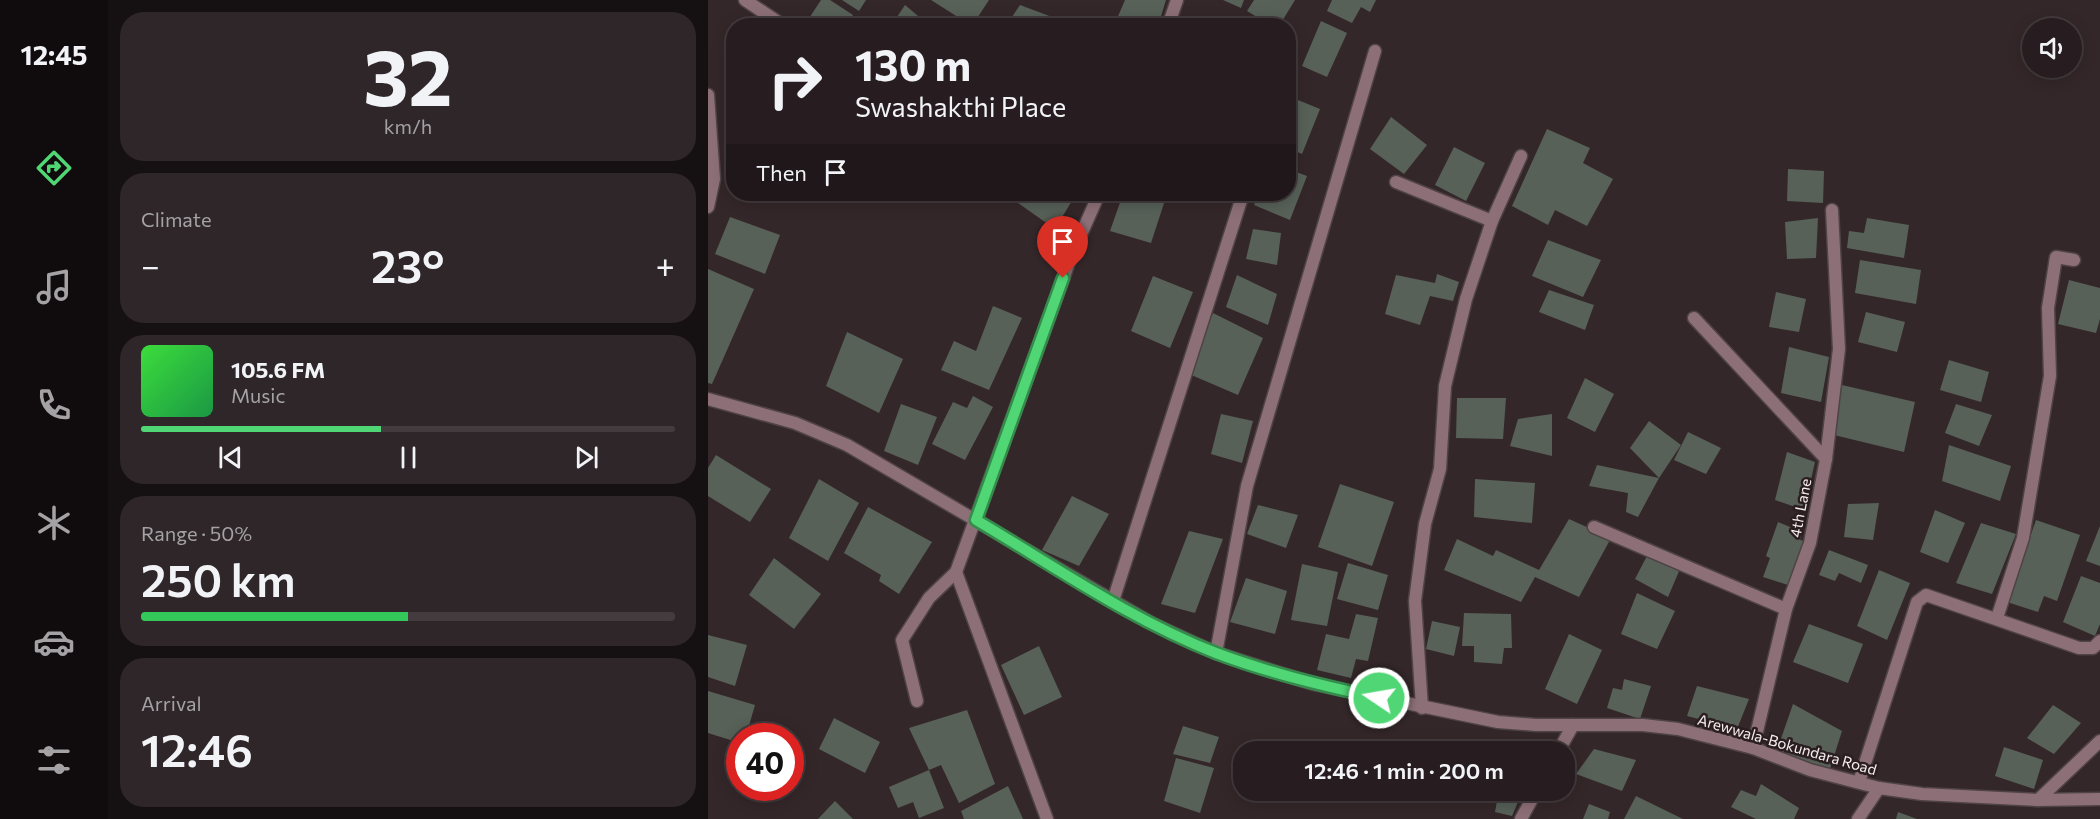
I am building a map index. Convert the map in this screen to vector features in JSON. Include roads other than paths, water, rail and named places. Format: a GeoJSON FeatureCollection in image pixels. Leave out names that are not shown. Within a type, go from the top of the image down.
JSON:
{"type":"FeatureCollection","features":[{"type":"Feature","properties":{"kind":"street"},"geometry":{"type":"LineString","coordinates":[[745,0],[772,18]]}},
{"type":"Feature","properties":{"kind":"street"},"geometry":{"type":"LineString","coordinates":[[1171,18],[1177,0]]}},
{"type":"Feature","properties":{"kind":"street"},"geometry":{"type":"LineString","coordinates":[[1216,653],[1247,486],[1375,51]]}},
{"type":"Feature","properties":{"kind":"street"},"geometry":{"type":"LineString","coordinates":[[708,95],[714,179],[708,207]]}},
{"type":"Feature","properties":{"kind":"street"},"geometry":{"type":"LineString","coordinates":[[1422,708],[1415,601],[1425,524],[1440,469],[1445,386],[1466,299],[1492,221],[1521,156]]}},
{"type":"Feature","properties":{"kind":"street"},"geometry":{"type":"LineString","coordinates":[[1396,182],[1492,221]]}},
{"type":"Feature","properties":{"kind":"street"},"geometry":{"type":"LineString","coordinates":[[917,701],[902,640],[929,598],[956,572],[1071,256],[1096,201]]}},
{"type":"Feature","properties":{"kind":"street"},"geometry":{"type":"LineString","coordinates":[[1113,601],[1241,201]]}},
{"type":"Feature","properties":{"kind":"street","name":"4th Lane"},"geometry":{"type":"LineString","coordinates":[[1753,748],[1786,609],[1810,543],[1826,459],[1839,349],[1832,210]]}},
{"type":"Feature","properties":{"kind":"street"},"geometry":{"type":"LineString","coordinates":[[1997,618],[2023,538],[2050,376],[2048,308],[2056,257],[2074,260]]}},
{"type":"Feature","properties":{"kind":"street"},"geometry":{"type":"LineString","coordinates":[[1694,318],[1826,459]]}},
{"type":"Feature","properties":{"kind":"street","name":"Arewwala-Bokundara Road"},"geometry":{"type":"LineString","coordinates":[[708,399],[795,423],[847,445],[1151,623],[1216,653],[1314,684],[1498,722],[1642,725],[1678,729],[1753,748],[1810,771],[1879,788],[1922,794],[2038,800],[2100,799]]}},
{"type":"Feature","properties":{"kind":"street"},"geometry":{"type":"LineString","coordinates":[[1594,527],[1786,609]]}},
{"type":"Feature","properties":{"kind":"street"},"geometry":{"type":"LineString","coordinates":[[956,572],[1047,819]]}},
{"type":"Feature","properties":{"kind":"street"},"geometry":{"type":"LineString","coordinates":[[1858,782],[1917,602],[1926,595],[1935,596],[2079,648],[2092,648],[2100,641]]}},
{"type":"Feature","properties":{"kind":"street"},"geometry":{"type":"LineString","coordinates":[[1564,741],[1573,725]]}},
{"type":"Feature","properties":{"kind":"street"},"geometry":{"type":"LineString","coordinates":[[2038,800],[2100,741]]}},
{"type":"Feature","properties":{"kind":"street"},"geometry":{"type":"LineString","coordinates":[[1858,819],[1879,788]]}},
{"type":"Feature","properties":{"kind":"street"},"geometry":{"type":"LineString","coordinates":[[1521,819],[1531,801]]}}]}
